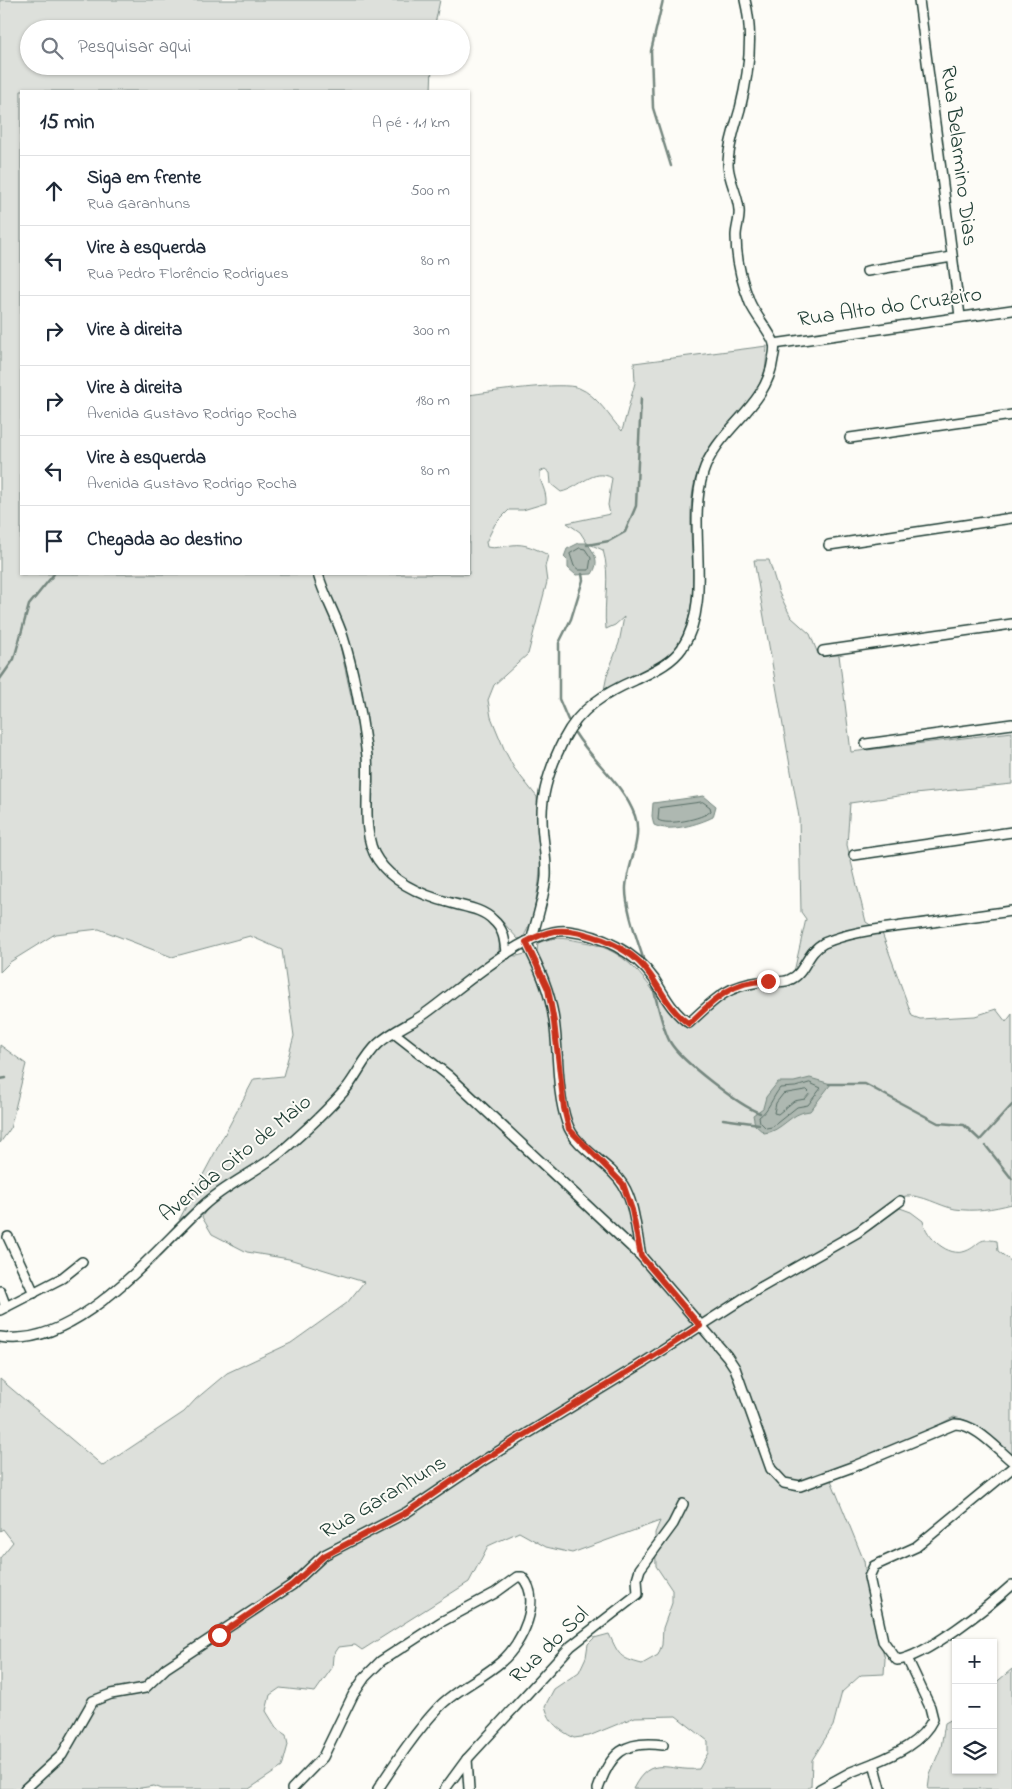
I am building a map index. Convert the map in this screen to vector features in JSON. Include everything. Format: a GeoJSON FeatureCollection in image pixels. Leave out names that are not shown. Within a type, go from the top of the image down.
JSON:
{"type":"FeatureCollection","features":[{"type":"Feature","properties":{"kind":"street"},"geometry":{"type":"LineString","coordinates":[[641,1256],[632,1210],[623,1184],[612,1171],[575,1138],[566,1121],[548,989],[529,940],[546,877],[542,810],[549,777],[558,752],[571,727],[587,708],[609,692],[656,670],[668,662],[683,646],[696,610],[696,506],[703,474],[714,450],[764,391],[771,371],[774,344],[754,311],[742,277],[737,254],[738,204],[729,179],[729,156],[749,62],[749,18],[745,0]]}},
{"type":"Feature","properties":{"kind":"street","name":"Rua Belarmino Dias"},"geometry":{"type":"LineString","coordinates":[[919,0],[960,316]]}},
{"type":"Feature","properties":{"kind":"street"},"geometry":{"type":"LineString","coordinates":[[867,271],[952,257]]}},
{"type":"Feature","properties":{"kind":"street","name":"Rua Alto do Cruzeiro"},"geometry":{"type":"LineString","coordinates":[[774,344],[1012,310]]}},
{"type":"Feature","properties":{"kind":"street"},"geometry":{"type":"LineString","coordinates":[[850,438],[1012,414]]}},
{"type":"Feature","properties":{"kind":"street"},"geometry":{"type":"LineString","coordinates":[[829,545],[1012,518]]}},
{"type":"Feature","properties":{"kind":"street"},"geometry":{"type":"LineString","coordinates":[[318,575],[343,638],[358,699],[367,758],[368,827],[373,853],[382,866],[406,886],[439,900],[481,912],[493,919],[503,932],[506,954]]}},
{"type":"Feature","properties":{"kind":"street"},"geometry":{"type":"LineString","coordinates":[[823,651],[1012,624]]}},
{"type":"Feature","properties":{"kind":"street"},"geometry":{"type":"LineString","coordinates":[[866,744],[1012,724]]}},
{"type":"Feature","properties":{"kind":"street"},"geometry":{"type":"LineString","coordinates":[[854,854],[1012,832]]}},
{"type":"Feature","properties":{"kind":"street","name":"Avenida Oito de Maio"},"geometry":{"type":"LineString","coordinates":[[0,1337],[20,1339],[44,1334],[80,1316],[103,1300],[210,1199],[279,1153],[298,1136],[346,1089],[377,1045],[424,1014],[506,954],[529,940],[551,932],[568,931],[618,947],[642,965],[671,1008],[689,1024],[711,1001],[728,989],[754,982],[783,982],[795,978],[815,950],[834,940],[877,929],[1012,911]]}},
{"type":"Feature","properties":{"kind":"street"},"geometry":{"type":"LineString","coordinates":[[394,1033],[449,1076],[641,1256],[728,1356],[735,1368],[772,1472],[784,1483],[800,1486],[852,1468],[955,1424],[964,1425],[972,1430],[1012,1461]]}},
{"type":"Feature","properties":{"kind":"street","name":"Rua Garanhuns"},"geometry":{"type":"LineString","coordinates":[[25,1789],[62,1755],[92,1701],[111,1694],[146,1688],[166,1668],[292,1585],[324,1556],[407,1512],[480,1462],[646,1361],[797,1265],[858,1232],[900,1201]]}},
{"type":"Feature","properties":{"kind":"street"},"geometry":{"type":"LineString","coordinates":[[8,1237],[34,1293]]}},
{"type":"Feature","properties":{"kind":"street"},"geometry":{"type":"LineString","coordinates":[[0,1291],[3,1308],[62,1278],[82,1262]]}},
{"type":"Feature","properties":{"kind":"street"},"geometry":{"type":"LineString","coordinates":[[1012,1468],[916,1547],[881,1563],[871,1570],[869,1577],[883,1641],[896,1660],[907,1658],[924,1650],[1012,1585]]}},
{"type":"Feature","properties":{"kind":"street","name":"Rua do Sol"},"geometry":{"type":"LineString","coordinates":[[445,1789],[467,1760],[571,1646],[638,1594],[637,1579],[640,1569],[673,1524],[683,1504]]}},
{"type":"Feature","properties":{"kind":"street"},"geometry":{"type":"LineString","coordinates":[[292,1789],[323,1756],[353,1695],[365,1677],[381,1661],[441,1622],[487,1598],[520,1576],[528,1584],[532,1595],[532,1605],[526,1625],[503,1660],[453,1695],[427,1720],[378,1789]]}},
{"type":"Feature","properties":{"kind":"street"},"geometry":{"type":"LineString","coordinates":[[820,1789],[914,1742],[926,1731],[933,1719],[930,1708],[907,1658]]}},
{"type":"Feature","properties":{"kind":"street"},"geometry":{"type":"LineString","coordinates":[[598,1789],[608,1765],[621,1750],[633,1744],[662,1745]]}},
{"type":"Feature","properties":{"kind":"street"},"geometry":{"type":"LineString","coordinates":[[467,1760],[469,1789]]}},
{"type":"Feature","properties":{"kind":"street"},"geometry":{"type":"LineString","coordinates":[[874,1763],[880,1789]]}},
{"type":"Feature","properties":{"kind":"shaded area"},"geometry":{"type":"Polygon","coordinates":[[[0,0],[440,0],[436,20],[20,20],[20,75],[432,75],[431,90],[20,90],[20,575],[315,575],[337,632],[360,737],[365,792],[365,841],[370,857],[384,875],[411,893],[478,914],[489,922],[496,931],[499,941],[498,954],[517,956],[537,951],[538,943],[558,938],[599,946],[615,953],[628,962],[684,1027],[690,1018],[728,987],[788,978],[794,972],[806,919],[801,912],[799,817],[754,560],[769,560],[779,593],[791,617],[810,634],[818,654],[839,655],[851,752],[1012,732],[1012,784],[905,795],[850,803],[847,845],[866,922],[882,933],[912,1016],[920,1019],[975,1016],[996,1009],[1006,1022],[1012,1014],[1012,1204],[984,1210],[962,1210],[924,1198],[906,1196],[889,1203],[864,1223],[870,1230],[900,1208],[911,1212],[923,1221],[928,1233],[945,1249],[952,1252],[966,1251],[985,1240],[997,1241],[998,1251],[1012,1262],[1012,1454],[965,1420],[954,1417],[831,1480],[864,1561],[868,1592],[885,1659],[884,1674],[861,1675],[842,1692],[833,1726],[812,1760],[811,1786],[807,1789],[633,1789],[647,1771],[654,1768],[699,1769],[708,1753],[708,1741],[676,1716],[635,1717],[589,1736],[574,1738],[559,1729],[549,1717],[545,1706],[554,1689],[579,1672],[586,1657],[588,1644],[594,1638],[609,1634],[621,1655],[642,1664],[658,1655],[662,1645],[663,1628],[672,1603],[672,1590],[656,1566],[655,1533],[660,1521],[572,1553],[546,1547],[519,1532],[488,1546],[469,1582],[362,1650],[355,1645],[339,1647],[333,1656],[332,1668],[315,1692],[280,1688],[270,1695],[266,1711],[277,1729],[286,1735],[288,1745],[282,1767],[249,1789],[162,1789],[154,1786],[134,1789],[0,1789],[0,1558],[13,1542],[3,1529],[0,1531],[0,1379],[103,1466],[184,1412],[196,1399],[227,1373],[291,1343],[347,1303],[364,1282],[289,1259],[247,1252],[212,1234],[202,1217],[220,1187],[179,1220],[254,1079],[283,1076],[294,1036],[282,950],[250,936],[172,957],[99,929],[55,934],[10,962],[0,972],[0,0]]]}},
{"type":"Feature","properties":{"kind":"shaded area"},"geometry":{"type":"Polygon","coordinates":[[[767,346],[766,365],[756,390],[748,403],[708,452],[700,465],[695,480],[691,520],[693,582],[688,622],[680,641],[667,657],[646,670],[604,690],[607,675],[619,643],[624,617],[615,625],[606,629],[607,579],[603,550],[587,543],[580,532],[567,523],[610,514],[608,505],[612,478],[599,475],[561,492],[551,484],[550,473],[545,469],[540,472],[540,476],[546,503],[523,510],[509,510],[495,524],[486,542],[487,547],[496,548],[521,545],[548,555],[545,567],[547,582],[528,654],[494,685],[488,700],[491,717],[505,751],[514,768],[537,797],[541,857],[539,882],[533,918],[523,938],[518,939],[500,919],[487,910],[440,897],[416,887],[383,862],[375,846],[372,821],[373,782],[371,748],[351,648],[322,575],[470,575],[470,395],[542,386],[570,386],[579,388],[586,391],[597,401],[622,431],[635,383],[634,363],[767,346]]]}},
{"type":"Feature","properties":{"kind":"shaded area"},"geometry":{"type":"Polygon","coordinates":[[[0,1045],[26,1064],[10,1129],[0,1143],[0,1045]]]}},
{"type":"Feature","properties":{"kind":"shaded area"},"geometry":{"type":"Polygon","coordinates":[[[1012,1669],[1012,1789],[928,1789],[930,1774],[941,1747],[945,1723],[952,1719],[952,1774],[997,1774],[997,1682],[1012,1669]]]}},
{"type":"Feature","properties":{"kind":"water"},"geometry":{"type":"Polygon","coordinates":[[[579,543],[587,543],[594,554],[596,566],[592,574],[576,575],[568,568],[568,561],[564,557],[567,549],[579,543]]]}},
{"type":"Feature","properties":{"kind":"water"},"geometry":{"type":"Polygon","coordinates":[[[704,796],[716,806],[713,817],[692,825],[676,828],[654,825],[652,816],[653,803],[704,796]]]}},
{"type":"Feature","properties":{"kind":"water"},"geometry":{"type":"Polygon","coordinates":[[[810,1078],[831,1084],[810,1111],[797,1115],[770,1132],[764,1133],[755,1125],[753,1115],[763,1108],[766,1097],[778,1082],[794,1082],[810,1078]]]}},
{"type":"Feature","properties":{"kind":"waterway"},"geometry":{"type":"LineString","coordinates":[[663,0],[651,51],[653,108],[671,166]]}},
{"type":"Feature","properties":{"kind":"waterway"},"geometry":{"type":"LineString","coordinates":[[587,545],[609,541],[625,532],[636,506],[641,398]]}},
{"type":"Feature","properties":{"kind":"waterway"},"geometry":{"type":"LineString","coordinates":[[568,720],[559,699],[559,643],[571,619],[583,580],[582,574]]}},
{"type":"Feature","properties":{"kind":"waterway"},"geometry":{"type":"LineString","coordinates":[[0,679],[14,659],[29,605],[53,575]]}},
{"type":"Feature","properties":{"kind":"waterway"},"geometry":{"type":"LineString","coordinates":[[575,733],[623,793],[635,816],[637,825],[636,843],[627,879],[626,895],[643,958]]}},
{"type":"Feature","properties":{"kind":"waterway"},"geometry":{"type":"LineString","coordinates":[[653,987],[665,1030],[676,1050],[712,1082],[739,1102],[760,1113]]}},
{"type":"Feature","properties":{"kind":"waterway"},"geometry":{"type":"LineString","coordinates":[[0,1079],[6,1078]]}},
{"type":"Feature","properties":{"kind":"waterway"},"geometry":{"type":"LineString","coordinates":[[829,1084],[865,1084],[938,1123],[964,1125],[980,1140],[1012,1105]]}},
{"type":"Feature","properties":{"kind":"waterway"},"geometry":{"type":"LineString","coordinates":[[723,1119],[759,1124]]}},
{"type":"Feature","properties":{"kind":"waterway"},"geometry":{"type":"LineString","coordinates":[[986,1146],[1012,1179]]}},
{"type":"Feature","properties":{"kind":"route"},"geometry":{"type":"LineString","coordinates":[[219,1635],[292,1585],[324,1556],[407,1512],[480,1462],[574,1406],[700,1326],[641,1256],[632,1210],[623,1184],[612,1171],[575,1138],[569,1129],[564,1108],[552,1006],[548,989],[526,942],[544,934],[568,931],[602,940],[618,947],[642,965],[654,979],[671,1008],[689,1024],[716,996],[723,992],[735,986],[768,981]]}}]}
